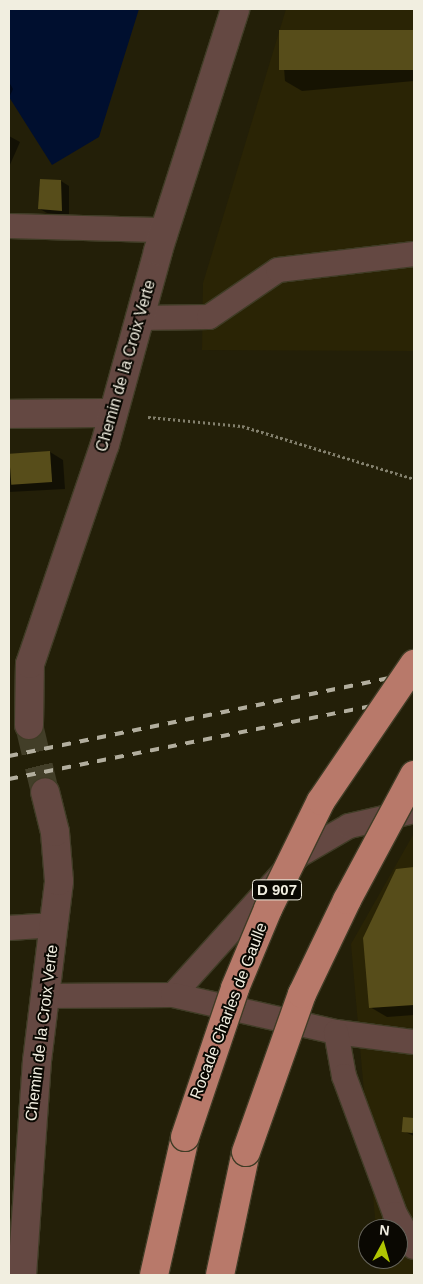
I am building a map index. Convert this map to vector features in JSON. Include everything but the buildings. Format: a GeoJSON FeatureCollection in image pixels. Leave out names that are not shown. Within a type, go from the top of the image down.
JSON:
{"type":"FeatureCollection","features":[{"type":"Feature","properties":{"kind":"highway","name":"Rocade Charles de Gaulle"},"geometry":{"type":"LineString","coordinates":[[154,1275],[185,1137],[228,1006],[268,909],[321,801],[414,664]]}},
{"type":"Feature","properties":{"kind":"highway"},"geometry":{"type":"LineString","coordinates":[[220,1275],[246,1152],[302,994],[347,900],[414,775]]}},
{"type":"Feature","properties":{"kind":"street","name":"Chemin de la Croix Verte"},"geometry":{"type":"LineString","coordinates":[[29,725],[30,664],[113,414],[138,318],[235,9]]}},
{"type":"Feature","properties":{"kind":"street"},"geometry":{"type":"LineString","coordinates":[[9,414],[113,414]]}},
{"type":"Feature","properties":{"kind":"street","name":"Chemin de la Croix Verte"},"geometry":{"type":"LineString","coordinates":[[22,1275],[27,1175],[44,996],[55,925],[57,862],[55,832],[45,792]]}},
{"type":"Feature","properties":{"kind":"lane"},"geometry":{"type":"LineString","coordinates":[[9,226],[165,230]]}},
{"type":"Feature","properties":{"kind":"lane"},"geometry":{"type":"LineString","coordinates":[[138,318],[209,317],[278,270],[414,254]]}},
{"type":"Feature","properties":{"kind":"lane"},"geometry":{"type":"LineString","coordinates":[[173,995],[299,855],[349,826],[414,811]]}},
{"type":"Feature","properties":{"kind":"lane"},"geometry":{"type":"LineString","coordinates":[[9,928],[55,925]]}},
{"type":"Feature","properties":{"kind":"lane"},"geometry":{"type":"LineString","coordinates":[[44,996],[173,995],[336,1032],[414,1042]]}},
{"type":"Feature","properties":{"kind":"lane"},"geometry":{"type":"LineString","coordinates":[[336,1032],[344,1076],[395,1214],[414,1247]]}},
{"type":"Feature","properties":{"kind":"path"},"geometry":{"type":"LineString","coordinates":[[113,414],[242,426],[414,479]]}},
{"type":"Feature","properties":{"kind":"shaded area"},"geometry":{"type":"Polygon","coordinates":[[[286,9],[414,9],[414,351],[202,350],[203,283],[286,9]]]}},
{"type":"Feature","properties":{"kind":"shaded area"},"geometry":{"type":"Polygon","coordinates":[[[413,835],[414,1275],[380,1275],[379,1269],[408,1269],[408,1219],[375,1219],[351,944],[413,835]]]}},
{"type":"Feature","properties":{"kind":"water"},"geometry":{"type":"Polygon","coordinates":[[[9,9],[139,9],[99,137],[52,165],[9,97],[9,9]]]}},
{"type":"Feature","properties":{"kind":"tunnel"},"geometry":{"type":"LineString","coordinates":[[29,725],[45,792]]}},
{"type":"Feature","properties":{"kind":"railway"},"geometry":{"type":"LineString","coordinates":[[9,756],[414,673]]}},
{"type":"Feature","properties":{"kind":"railway"},"geometry":{"type":"LineString","coordinates":[[9,779],[414,697]]}}]}
